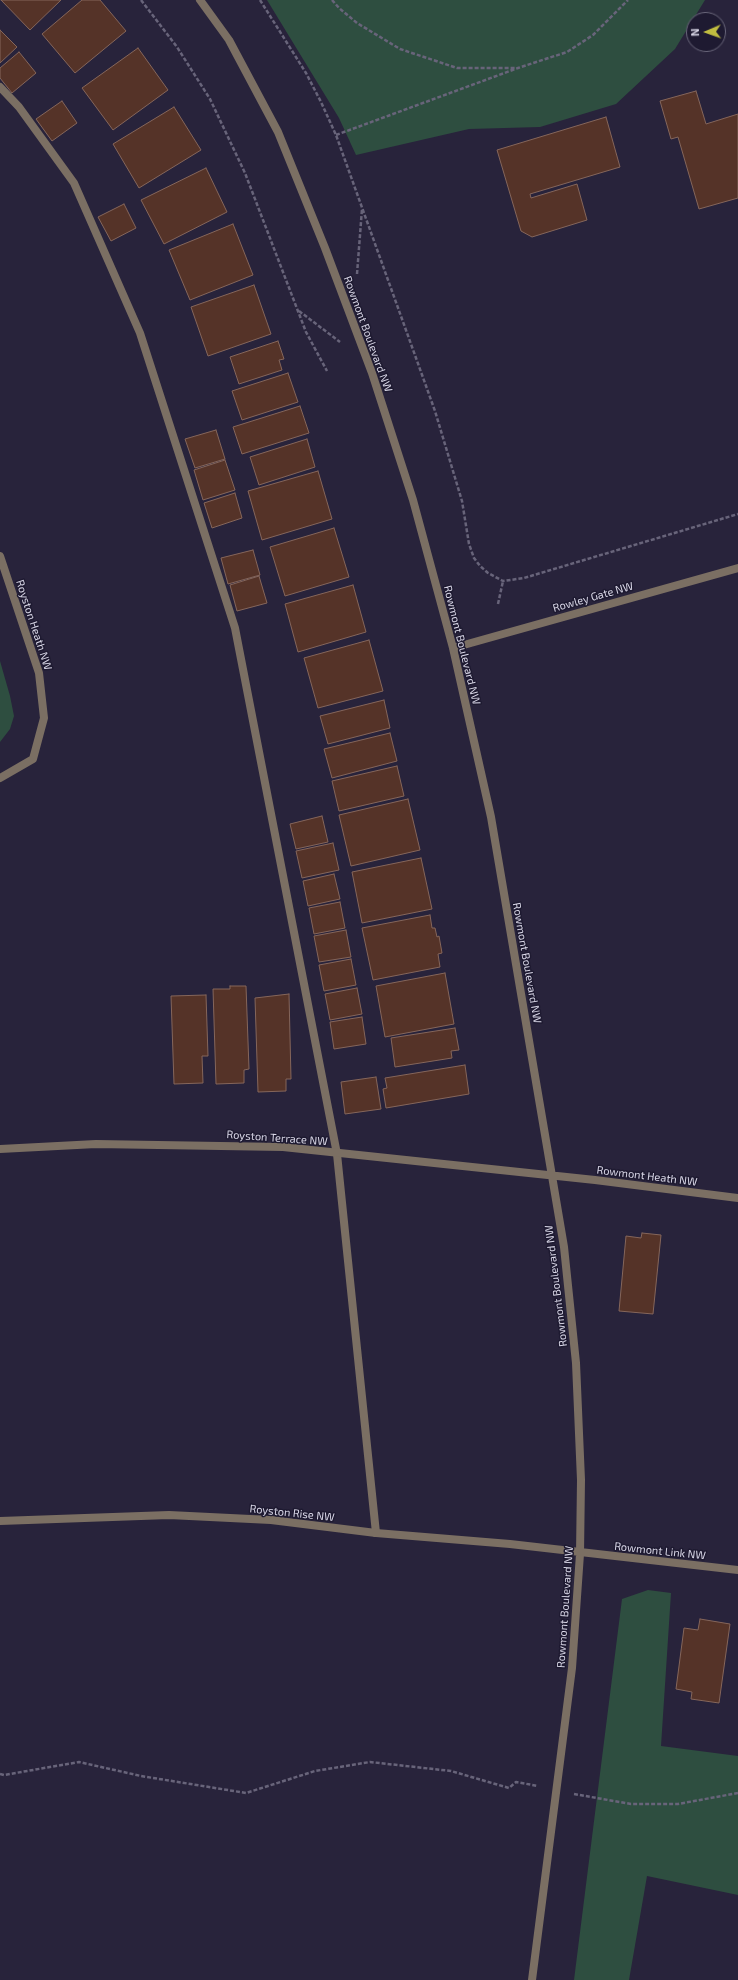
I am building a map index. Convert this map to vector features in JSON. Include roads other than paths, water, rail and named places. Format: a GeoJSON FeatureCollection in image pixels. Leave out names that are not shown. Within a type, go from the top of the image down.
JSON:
{"type":"FeatureCollection","features":[{"type":"Feature","properties":{"kind":"street","name":"Rowmont Boulevard NW"},"geometry":{"type":"LineString","coordinates":[[200,0],[229,40],[278,132],[325,248],[368,364],[413,500],[453,648],[491,817],[564,1247],[576,1363],[581,1480],[580,1554],[572,1668],[532,1980]]}},
{"type":"Feature","properties":{"kind":"street"},"geometry":{"type":"LineString","coordinates":[[0,87],[19,107],[74,183],[140,333],[235,628],[337,1154],[376,1533]]}},
{"type":"Feature","properties":{"kind":"street","name":"Royston Heath NW"},"geometry":{"type":"LineString","coordinates":[[0,556],[39,673],[44,718],[33,759],[0,778]]}},
{"type":"Feature","properties":{"kind":"street","name":"Rowley Gate NW"},"geometry":{"type":"LineString","coordinates":[[453,648],[738,568]]}},
{"type":"Feature","properties":{"kind":"street","name":"Royston Terrace NW"},"geometry":{"type":"LineString","coordinates":[[0,1149],[96,1144],[220,1145],[283,1148],[552,1176]]}},
{"type":"Feature","properties":{"kind":"street","name":"Rowmont Heath NW"},"geometry":{"type":"LineString","coordinates":[[552,1176],[738,1198]]}},
{"type":"Feature","properties":{"kind":"street","name":"Royston Rise NW"},"geometry":{"type":"LineString","coordinates":[[0,1521],[169,1515],[271,1520],[376,1533],[510,1544],[580,1554]]}},
{"type":"Feature","properties":{"kind":"street","name":"Rowmont Link NW"},"geometry":{"type":"LineString","coordinates":[[580,1554],[738,1570]]}}]}
